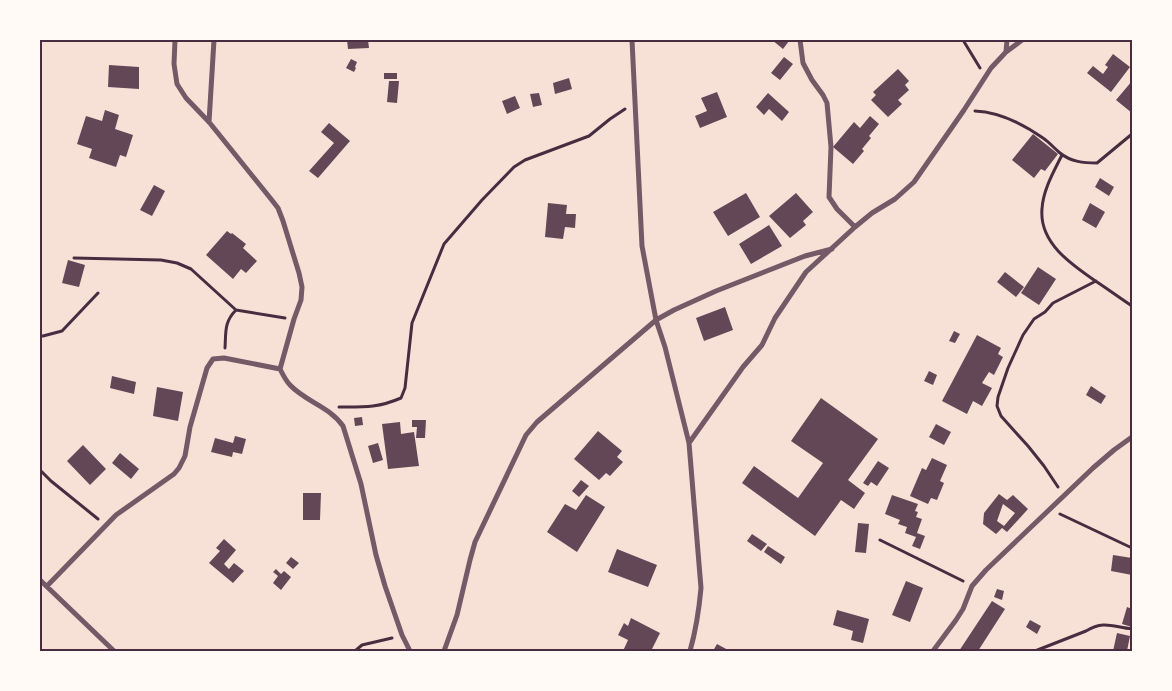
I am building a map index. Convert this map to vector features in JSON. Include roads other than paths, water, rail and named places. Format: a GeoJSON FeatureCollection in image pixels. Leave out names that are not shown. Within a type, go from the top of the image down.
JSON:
{"type":"FeatureCollection","features":[{"type":"Feature","properties":{"kind":"street"},"geometry":{"type":"LineString","coordinates":[[175,40],[174,64],[177,84],[186,98],[209,122],[278,208],[302,287],[301,300],[280,369],[286,381],[292,387],[338,418],[343,426],[361,484],[385,586],[402,635],[410,651]]}},
{"type":"Feature","properties":{"kind":"street"},"geometry":{"type":"LineString","coordinates":[[209,122],[214,40]]}},
{"type":"Feature","properties":{"kind":"street"},"geometry":{"type":"LineString","coordinates":[[632,40],[642,246],[656,320],[665,347],[688,443],[701,588],[698,620],[690,651]]}},
{"type":"Feature","properties":{"kind":"street"},"geometry":{"type":"LineString","coordinates":[[800,40],[803,63],[827,103],[831,147],[829,196],[836,209],[854,227]]}},
{"type":"Feature","properties":{"kind":"street"},"geometry":{"type":"LineString","coordinates":[[1006,52],[1007,40]]}},
{"type":"Feature","properties":{"kind":"street"},"geometry":{"type":"LineString","coordinates":[[688,443],[762,345],[775,318],[806,272],[854,227],[895,199],[914,182],[991,68],[1006,52],[1022,40]]}},
{"type":"Feature","properties":{"kind":"street"},"geometry":{"type":"LineString","coordinates":[[444,651],[457,614],[475,542],[526,435],[537,422],[656,320],[674,310],[734,284],[805,256],[832,248]]}},
{"type":"Feature","properties":{"kind":"street"},"geometry":{"type":"LineString","coordinates":[[47,586],[116,515],[174,474],[179,468],[185,456],[190,427],[209,363],[214,359],[224,358],[280,369]]}},
{"type":"Feature","properties":{"kind":"street"},"geometry":{"type":"LineString","coordinates":[[933,651],[956,620],[972,586],[1000,556],[1093,468],[1132,437]]}},
{"type":"Feature","properties":{"kind":"street"},"geometry":{"type":"LineString","coordinates":[[40,580],[114,651]]}}]}
